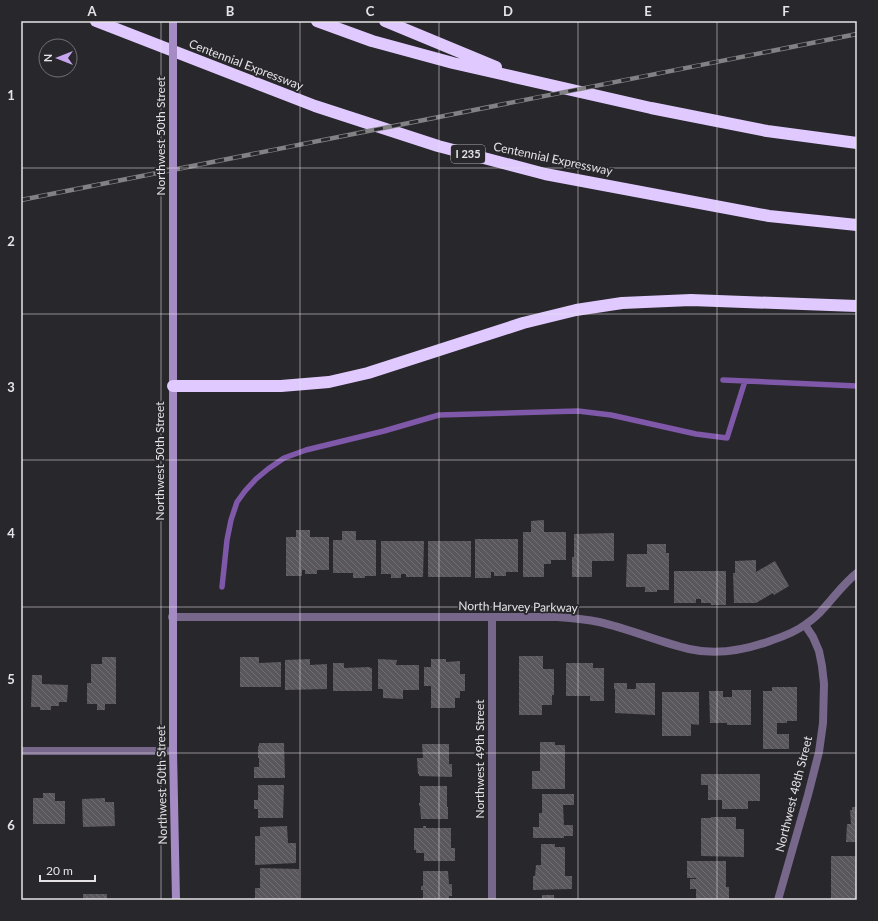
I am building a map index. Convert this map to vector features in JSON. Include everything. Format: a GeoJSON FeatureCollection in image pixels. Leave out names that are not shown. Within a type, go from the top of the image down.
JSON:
{"type":"FeatureCollection","features":[{"type":"Feature","properties":{"kind":"highway","name":"Centennial Expressway"},"geometry":{"type":"LineString","coordinates":[[96,21],[315,106],[438,146],[545,174],[769,216],[857,224]]}},
{"type":"Feature","properties":{"kind":"highway"},"geometry":{"type":"LineString","coordinates":[[317,21],[372,41],[528,81],[651,108],[767,131],[857,143]]}},
{"type":"Feature","properties":{"kind":"highway"},"geometry":{"type":"LineString","coordinates":[[385,21],[528,81]]}},
{"type":"Feature","properties":{"kind":"highway"},"geometry":{"type":"LineString","coordinates":[[172,386],[281,386],[329,382],[368,373],[523,323],[576,310],[622,303],[691,300],[857,306]]}},
{"type":"Feature","properties":{"kind":"main road","name":"Northwest 50th Street"},"geometry":{"type":"LineString","coordinates":[[173,21],[172,617],[176,900]]}},
{"type":"Feature","properties":{"kind":"street","name":"North Harvey Parkway"},"geometry":{"type":"LineString","coordinates":[[172,617],[492,617],[579,619],[614,626],[670,644],[691,649],[728,651],[764,643],[785,636],[805,625],[824,609],[847,581],[857,573]]}},
{"type":"Feature","properties":{"kind":"street","name":"Northwest 49th Street"},"geometry":{"type":"LineString","coordinates":[[492,617],[492,900]]}},
{"type":"Feature","properties":{"kind":"street","name":"Northwest 48th Street"},"geometry":{"type":"LineString","coordinates":[[778,900],[819,752],[822,723],[824,684],[820,651],[805,625]]}},
{"type":"Feature","properties":{"kind":"street"},"geometry":{"type":"LineString","coordinates":[[21,751],[173,751]]}},
{"type":"Feature","properties":{"kind":"building"},"geometry":{"type":"Polygon","coordinates":[[[544,520],[544,532],[566,532],[566,560],[551,560],[551,564],[544,564],[544,577],[523,577],[523,532],[531,532],[531,521],[544,520]]]}},
{"type":"Feature","properties":{"kind":"building"},"geometry":{"type":"Polygon","coordinates":[[[296,530],[310,530],[310,537],[329,537],[329,570],[317,570],[317,574],[305,574],[305,570],[302,570],[302,576],[286,576],[286,537],[296,537],[296,530]]]}},
{"type":"Feature","properties":{"kind":"building"},"geometry":{"type":"Polygon","coordinates":[[[342,531],[356,531],[356,540],[376,540],[376,576],[353,578],[353,573],[333,573],[333,540],[342,540],[342,531]]]}},
{"type":"Feature","properties":{"kind":"building"},"geometry":{"type":"Polygon","coordinates":[[[614,533],[614,561],[592,561],[592,577],[572,577],[574,534],[614,533]]]}},
{"type":"Feature","properties":{"kind":"building"},"geometry":{"type":"Polygon","coordinates":[[[475,539],[518,539],[518,572],[506,572],[506,576],[494,576],[494,572],[491,572],[491,578],[475,578],[475,539]]]}},
{"type":"Feature","properties":{"kind":"building"},"geometry":{"type":"Polygon","coordinates":[[[381,541],[424,541],[423,577],[406,577],[406,574],[401,574],[401,578],[391,578],[391,574],[381,574],[381,541]]]}},
{"type":"Feature","properties":{"kind":"building"},"geometry":{"type":"Polygon","coordinates":[[[428,541],[471,541],[471,577],[428,577],[428,541]]]}},
{"type":"Feature","properties":{"kind":"building"},"geometry":{"type":"Polygon","coordinates":[[[647,544],[666,544],[666,553],[669,553],[669,590],[645,592],[645,587],[626,587],[627,554],[647,554],[647,544]]]}},
{"type":"Feature","properties":{"kind":"building"},"geometry":{"type":"Polygon","coordinates":[[[756,560],[756,572],[775,561],[789,586],[756,603],[734,603],[733,573],[735,573],[735,561],[756,560]]]}},
{"type":"Feature","properties":{"kind":"building"},"geometry":{"type":"Polygon","coordinates":[[[674,571],[726,571],[726,605],[701,603],[701,599],[696,599],[696,603],[674,603],[674,571]]]}},
{"type":"Feature","properties":{"kind":"building"},"geometry":{"type":"Polygon","coordinates":[[[519,656],[543,656],[543,669],[554,669],[554,695],[552,695],[552,705],[542,705],[542,715],[519,715],[519,656]]]}},
{"type":"Feature","properties":{"kind":"building"},"geometry":{"type":"Polygon","coordinates":[[[102,657],[116,657],[116,704],[105,704],[105,710],[97,710],[97,704],[87,704],[87,683],[91,683],[91,664],[102,664],[102,657]]]}},
{"type":"Feature","properties":{"kind":"building"},"geometry":{"type":"Polygon","coordinates":[[[240,657],[259,657],[259,663],[281,662],[281,687],[240,687],[240,657]]]}},
{"type":"Feature","properties":{"kind":"building"},"geometry":{"type":"Polygon","coordinates":[[[310,659],[310,665],[327,664],[327,689],[285,690],[285,660],[310,659]]]}},
{"type":"Feature","properties":{"kind":"building"},"geometry":{"type":"Polygon","coordinates":[[[378,659],[397,660],[396,665],[419,665],[419,690],[403,690],[403,699],[383,698],[383,689],[378,689],[378,659]]]}},
{"type":"Feature","properties":{"kind":"building"},"geometry":{"type":"Polygon","coordinates":[[[431,659],[446,659],[446,662],[460,661],[460,674],[465,674],[465,691],[460,691],[460,698],[455,698],[455,708],[431,708],[431,686],[424,686],[424,667],[431,667],[431,659]]]}},
{"type":"Feature","properties":{"kind":"building"},"geometry":{"type":"Polygon","coordinates":[[[333,663],[344,663],[344,668],[372,668],[372,691],[333,691],[333,663]]]}},
{"type":"Feature","properties":{"kind":"building"},"geometry":{"type":"Polygon","coordinates":[[[566,663],[593,663],[593,668],[604,668],[604,701],[590,701],[590,696],[566,696],[566,663]]]}},
{"type":"Feature","properties":{"kind":"building"},"geometry":{"type":"Polygon","coordinates":[[[32,675],[42,675],[42,684],[68,685],[67,702],[59,702],[59,706],[51,706],[51,710],[40,710],[40,707],[31,707],[32,675]]]}},
{"type":"Feature","properties":{"kind":"building"},"geometry":{"type":"Polygon","coordinates":[[[614,683],[627,683],[627,689],[636,689],[636,683],[655,683],[655,715],[615,713],[614,683]]]}},
{"type":"Feature","properties":{"kind":"building"},"geometry":{"type":"Polygon","coordinates":[[[772,687],[797,687],[797,721],[777,723],[777,734],[789,734],[789,749],[763,749],[763,691],[772,691],[772,687]]]}},
{"type":"Feature","properties":{"kind":"building"},"geometry":{"type":"Polygon","coordinates":[[[732,690],[751,690],[751,725],[710,723],[709,691],[723,691],[723,697],[732,697],[732,690]]]}},
{"type":"Feature","properties":{"kind":"building"},"geometry":{"type":"Polygon","coordinates":[[[662,692],[699,692],[699,725],[691,724],[691,736],[662,736],[662,692]]]}},
{"type":"Feature","properties":{"kind":"building"},"geometry":{"type":"Polygon","coordinates":[[[540,742],[555,742],[555,745],[565,745],[565,789],[532,789],[532,771],[540,771],[540,742]]]}},
{"type":"Feature","properties":{"kind":"building"},"geometry":{"type":"Polygon","coordinates":[[[259,743],[284,743],[285,778],[254,778],[254,767],[259,767],[259,743]]]}},
{"type":"Feature","properties":{"kind":"building"},"geometry":{"type":"Polygon","coordinates":[[[422,744],[449,744],[449,764],[452,764],[452,777],[419,776],[417,758],[423,758],[422,744]]]}},
{"type":"Feature","properties":{"kind":"building"},"geometry":{"type":"Polygon","coordinates":[[[701,774],[760,774],[760,801],[748,801],[748,809],[722,809],[722,800],[708,800],[708,785],[701,785],[701,774]]]}},
{"type":"Feature","properties":{"kind":"building"},"geometry":{"type":"Polygon","coordinates":[[[258,785],[284,785],[283,818],[258,818],[258,809],[254,809],[254,800],[258,800],[258,785]]]}},
{"type":"Feature","properties":{"kind":"building"},"geometry":{"type":"Polygon","coordinates":[[[420,786],[447,786],[448,819],[421,819],[419,806],[420,786]]]}},
{"type":"Feature","properties":{"kind":"building"},"geometry":{"type":"Polygon","coordinates":[[[43,793],[55,793],[55,801],[65,801],[65,824],[33,824],[33,798],[43,798],[43,793]]]}},
{"type":"Feature","properties":{"kind":"building"},"geometry":{"type":"Polygon","coordinates":[[[542,794],[574,794],[574,805],[563,805],[564,825],[573,825],[573,836],[564,836],[564,838],[533,838],[533,827],[539,827],[539,813],[542,813],[542,794]]]}},
{"type":"Feature","properties":{"kind":"building"},"geometry":{"type":"Polygon","coordinates":[[[105,798],[105,802],[114,802],[115,826],[83,827],[82,799],[105,798]]]}},
{"type":"Feature","properties":{"kind":"building"},"geometry":{"type":"Polygon","coordinates":[[[852,807],[857,807],[857,842],[846,842],[847,824],[851,824],[850,810],[852,810],[852,807]]]}},
{"type":"Feature","properties":{"kind":"building"},"geometry":{"type":"Polygon","coordinates":[[[736,817],[736,829],[744,829],[744,857],[701,856],[701,818],[736,817]]]}},
{"type":"Feature","properties":{"kind":"building"},"geometry":{"type":"Polygon","coordinates":[[[287,826],[288,843],[296,843],[296,863],[255,865],[255,836],[260,836],[260,827],[287,826]]]}},
{"type":"Feature","properties":{"kind":"building"},"geometry":{"type":"Polygon","coordinates":[[[423,826],[426,826],[426,828],[451,828],[451,848],[455,848],[455,861],[424,861],[424,853],[416,853],[416,850],[414,850],[414,828],[423,828],[423,826]]]}},
{"type":"Feature","properties":{"kind":"building"},"geometry":{"type":"Polygon","coordinates":[[[541,844],[555,844],[555,847],[565,847],[565,876],[572,876],[572,889],[533,890],[533,876],[535,876],[536,865],[541,865],[541,844]]]}},
{"type":"Feature","properties":{"kind":"building"},"geometry":{"type":"Polygon","coordinates":[[[831,856],[857,856],[857,899],[831,899],[831,856]]]}},
{"type":"Feature","properties":{"kind":"building"},"geometry":{"type":"Polygon","coordinates":[[[687,861],[726,861],[726,887],[729,887],[729,900],[696,900],[696,889],[690,889],[690,879],[696,878],[687,878],[687,861]]]}},
{"type":"Feature","properties":{"kind":"building"},"geometry":{"type":"Polygon","coordinates":[[[260,868],[299,869],[299,900],[255,900],[255,888],[260,888],[260,868]]]}},
{"type":"Feature","properties":{"kind":"building"},"geometry":{"type":"Polygon","coordinates":[[[423,871],[448,871],[449,884],[452,884],[452,896],[449,896],[449,900],[423,900],[423,890],[421,890],[421,886],[423,886],[423,871]]]}},
{"type":"Feature","properties":{"kind":"building"},"geometry":{"type":"Polygon","coordinates":[[[83,894],[107,894],[107,900],[83,900],[83,894]]]}},
{"type":"Feature","properties":{"kind":"building"},"geometry":{"type":"Polygon","coordinates":[[[542,895],[554,895],[554,900],[542,900],[542,895]]]}},
{"type":"Feature","properties":{"kind":"waterway"},"geometry":{"type":"LineString","coordinates":[[723,380],[857,386]]}},
{"type":"Feature","properties":{"kind":"waterway"},"geometry":{"type":"LineString","coordinates":[[222,587],[227,540],[231,520],[237,502],[256,479],[284,458],[306,450],[384,431],[439,415],[578,411],[611,415],[696,434],[727,438],[745,381]]}},
{"type":"Feature","properties":{"kind":"railway"},"geometry":{"type":"LineString","coordinates":[[21,200],[857,34]]}}]}
